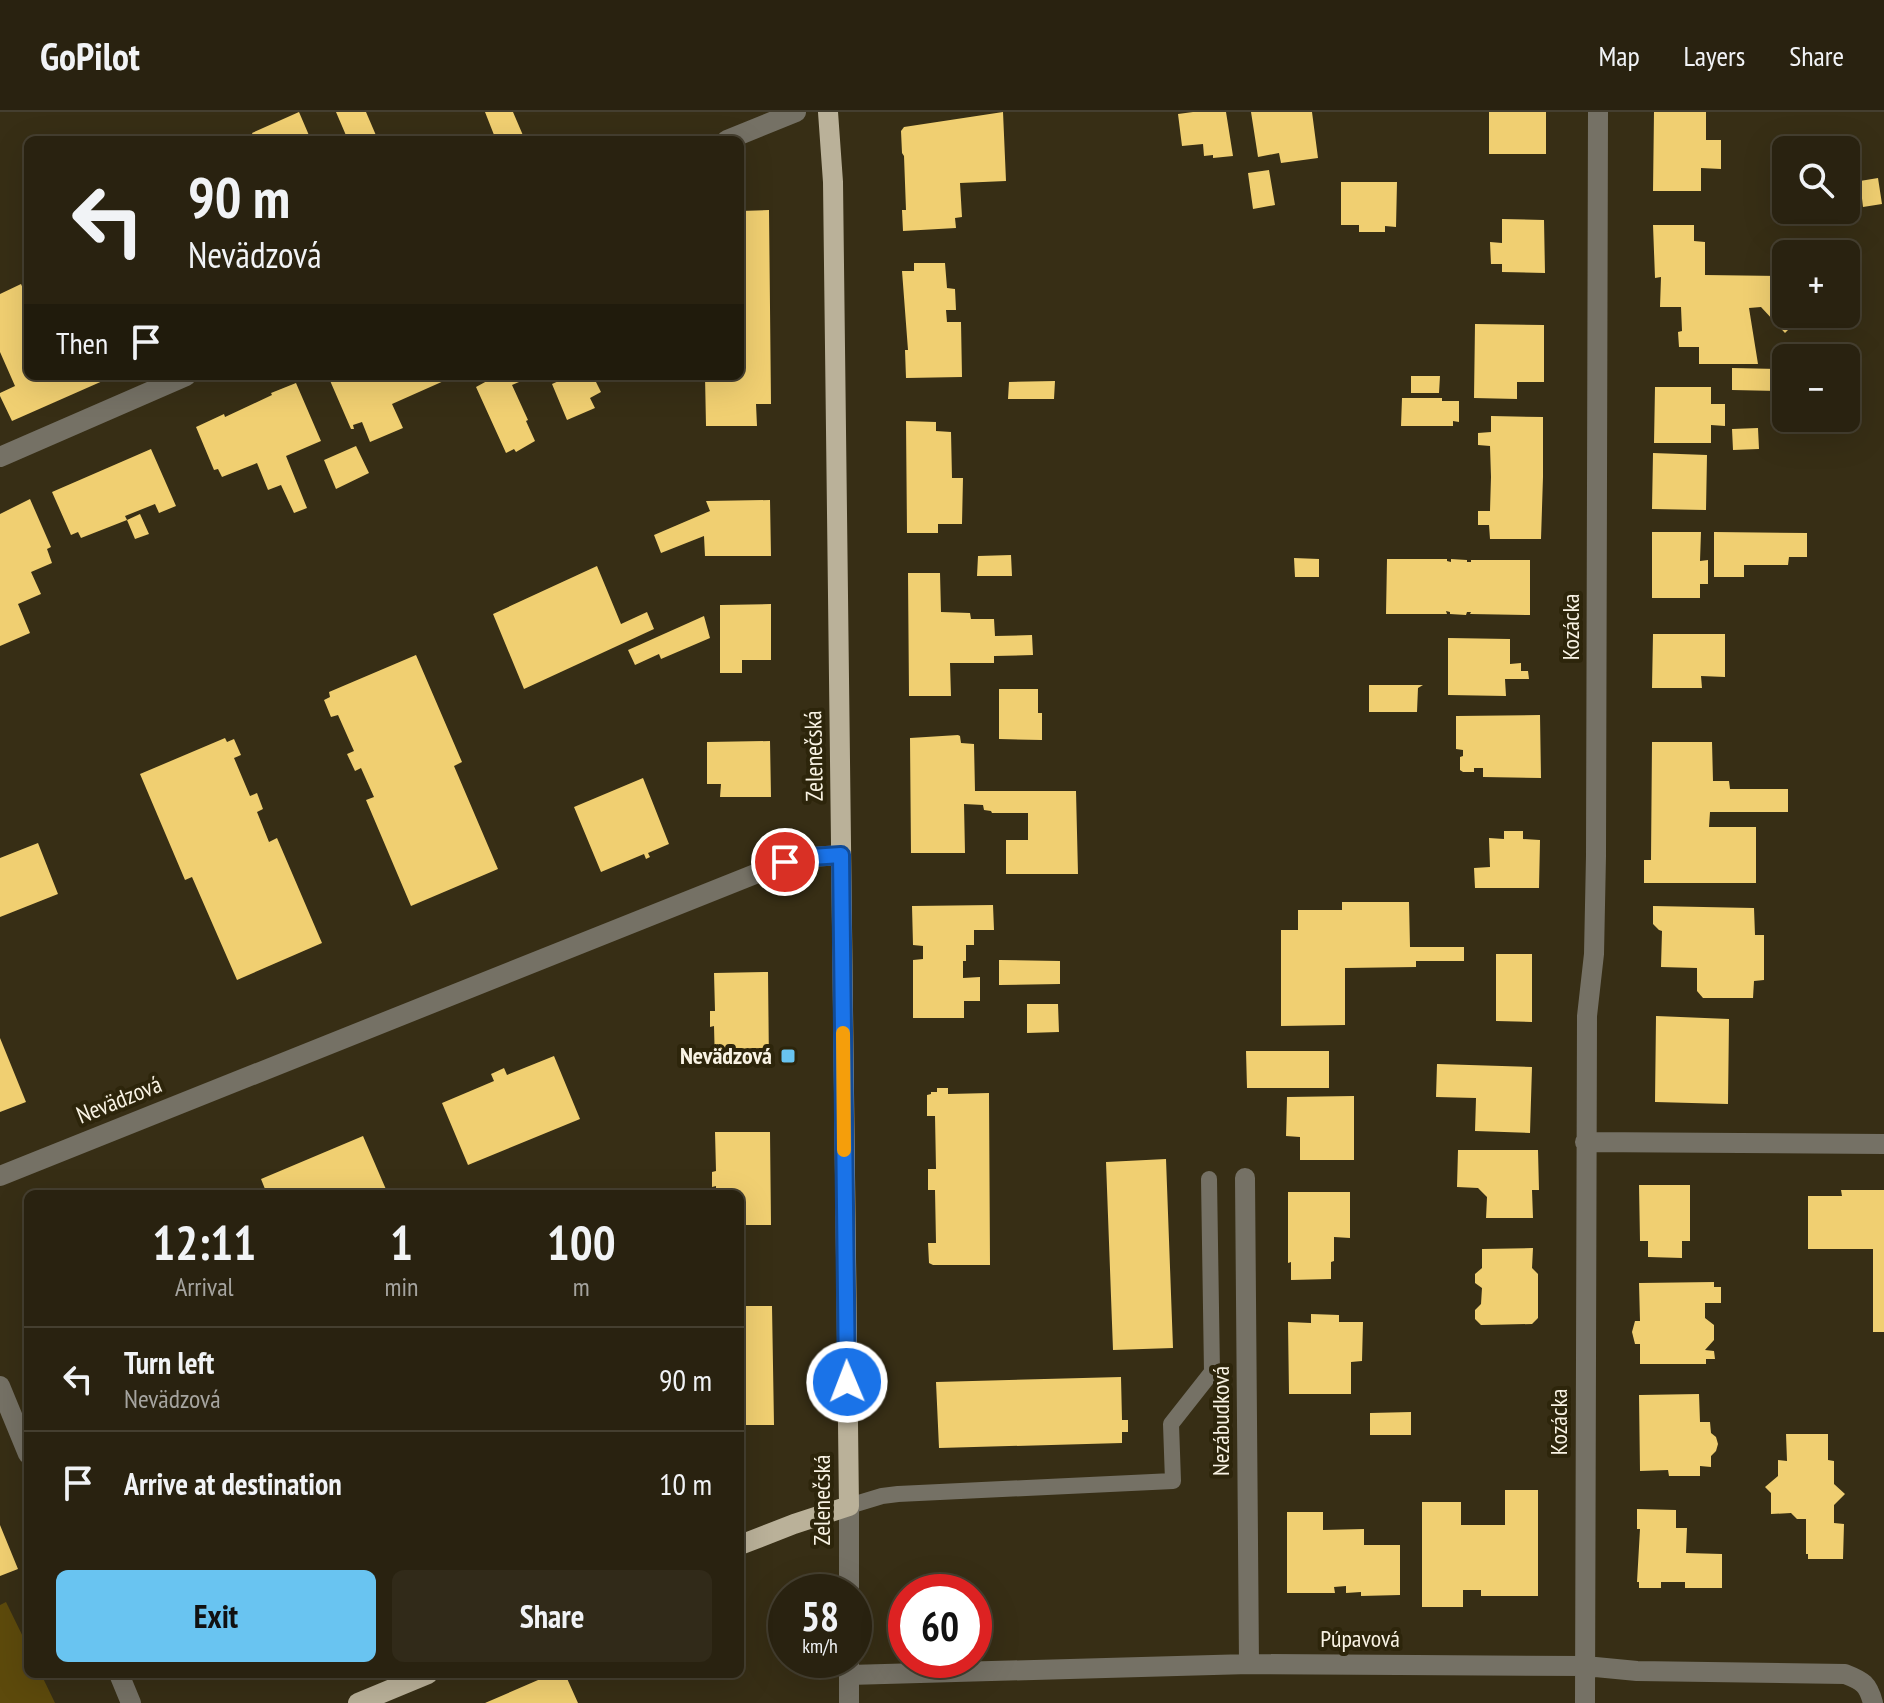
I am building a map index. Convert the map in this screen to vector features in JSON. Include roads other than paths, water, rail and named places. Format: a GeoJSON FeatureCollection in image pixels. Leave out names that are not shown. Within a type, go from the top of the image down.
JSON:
{"type":"FeatureCollection","features":[{"type":"Feature","properties":{"kind":"main road","name":"Zelenečská"},"geometry":{"type":"LineString","coordinates":[[828,112],[833,182],[849,1506]]}},
{"type":"Feature","properties":{"kind":"main road"},"geometry":{"type":"LineString","coordinates":[[744,1543],[849,1506]]}},
{"type":"Feature","properties":{"kind":"main road"},"geometry":{"type":"LineString","coordinates":[[358,1703],[418,1678]]}},
{"type":"Feature","properties":{"kind":"street"},"geometry":{"type":"LineString","coordinates":[[737,136],[796,112]]}},
{"type":"Feature","properties":{"kind":"street","name":"Kozácka"},"geometry":{"type":"LineString","coordinates":[[1585,1703],[1585,1142],[1587,1016],[1594,954],[1596,856],[1598,112]]}},
{"type":"Feature","properties":{"kind":"street"},"geometry":{"type":"LineString","coordinates":[[0,457],[177,380]]}},
{"type":"Feature","properties":{"kind":"street","name":"Nevädzová"},"geometry":{"type":"LineString","coordinates":[[0,1176],[785,862],[841,855]]}},
{"type":"Feature","properties":{"kind":"street"},"geometry":{"type":"LineString","coordinates":[[1585,1142],[1884,1144]]}},
{"type":"Feature","properties":{"kind":"street","name":"Nezábudková"},"geometry":{"type":"LineString","coordinates":[[1245,1178],[1249,1664]]}},
{"type":"Feature","properties":{"kind":"street"},"geometry":{"type":"LineString","coordinates":[[0,1386],[24,1444]]}},
{"type":"Feature","properties":{"kind":"street","name":"Zelenečská"},"geometry":{"type":"LineString","coordinates":[[849,1506],[849,1574]]}},
{"type":"Feature","properties":{"kind":"street","name":"Púpavová"},"geometry":{"type":"LineString","coordinates":[[872,1667],[1585,1666],[1637,1671],[1845,1674],[1857,1678],[1871,1695]]}},
{"type":"Feature","properties":{"kind":"street"},"geometry":{"type":"LineString","coordinates":[[121,1678],[131,1703]]}},
{"type":"Feature","properties":{"kind":"street"},"geometry":{"type":"LineString","coordinates":[[849,1678],[849,1703]]}},
{"type":"Feature","properties":{"kind":"lane"},"geometry":{"type":"LineString","coordinates":[[849,1506],[898,1494],[1173,1481],[1171,1424],[1212,1372],[1209,1179]]}},
{"type":"Feature","properties":{"kind":"place","name":"Nevädzová"},"geometry":{"type":"Point","coordinates":[788,1056]}}]}
